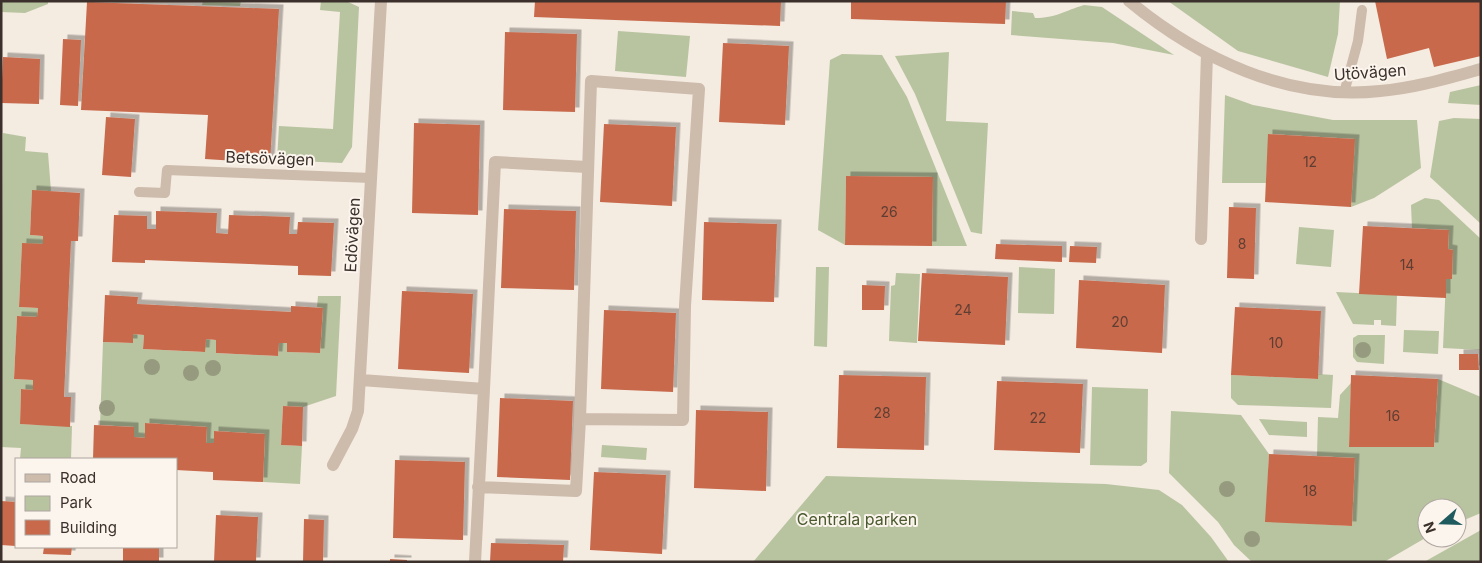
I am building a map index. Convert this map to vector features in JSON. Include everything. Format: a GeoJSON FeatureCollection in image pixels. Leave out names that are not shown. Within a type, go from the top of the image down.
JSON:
{"type":"FeatureCollection","features":[{"type":"Feature","properties":{"kind":"street","name":"Edövägen"},"geometry":{"type":"LineString","coordinates":[[333,466],[352,429],[358,411],[381,1]]}},
{"type":"Feature","properties":{"kind":"street","name":"Utövägen"},"geometry":{"type":"LineString","coordinates":[[1129,1],[1207,54],[1252,75],[1273,81],[1344,93],[1380,91],[1428,83],[1481,69]]}},
{"type":"Feature","properties":{"kind":"street"},"geometry":{"type":"LineString","coordinates":[[1201,239],[1207,54]]}},
{"type":"Feature","properties":{"kind":"street"},"geometry":{"type":"LineString","coordinates":[[478,487],[576,491],[591,81],[699,89],[685,306],[682,420],[580,419]]}},
{"type":"Feature","properties":{"kind":"street"},"geometry":{"type":"LineString","coordinates":[[475,562],[495,162],[587,167]]}},
{"type":"Feature","properties":{"kind":"street"},"geometry":{"type":"LineString","coordinates":[[361,380],[484,389]]}},
{"type":"Feature","properties":{"kind":"lane"},"geometry":{"type":"LineString","coordinates":[[1344,93],[1358,41],[1362,10]]}},
{"type":"Feature","properties":{"kind":"lane","name":"Betsövägen"},"geometry":{"type":"LineString","coordinates":[[139,192],[166,193],[167,170],[371,178]]}},
{"type":"Feature","properties":{"kind":"green space"},"geometry":{"type":"Polygon","coordinates":[[[1,1],[48,1],[48,4],[25,13],[1,12],[1,1]]]}},
{"type":"Feature","properties":{"kind":"green space"},"geometry":{"type":"Polygon","coordinates":[[[203,1],[241,1],[240,6],[202,5],[203,1]]]}},
{"type":"Feature","properties":{"kind":"green space"},"geometry":{"type":"Polygon","coordinates":[[[321,1],[346,1],[359,7],[352,147],[342,163],[277,160],[279,126],[333,129],[340,12],[320,10],[321,1]]]}},
{"type":"Feature","properties":{"kind":"green space"},"geometry":{"type":"Polygon","coordinates":[[[1168,1],[1340,1],[1338,34],[1328,77],[1238,51],[1168,1]]]}},
{"type":"Feature","properties":{"kind":"green space"},"geometry":{"type":"Polygon","coordinates":[[[1084,5],[1102,7],[1174,55],[1113,43],[1011,35],[1012,11],[1033,13],[1035,18],[1042,18],[1084,5]]]}},
{"type":"Feature","properties":{"kind":"green space"},"geometry":{"type":"Polygon","coordinates":[[[618,31],[690,36],[686,77],[615,71],[618,31]]]}},
{"type":"Feature","properties":{"kind":"green space"},"geometry":{"type":"Polygon","coordinates":[[[949,52],[946,121],[988,123],[982,234],[971,232],[915,94],[895,56],[949,52]]]}},
{"type":"Feature","properties":{"kind":"green space"},"geometry":{"type":"Polygon","coordinates":[[[842,54],[882,55],[907,97],[967,246],[932,246],[933,177],[846,176],[845,245],[818,230],[830,60],[842,54]]]}},
{"type":"Feature","properties":{"kind":"green space"},"geometry":{"type":"Polygon","coordinates":[[[1481,85],[1481,105],[1448,103],[1450,92],[1481,85]]]}},
{"type":"Feature","properties":{"kind":"green space"},"geometry":{"type":"Polygon","coordinates":[[[1225,95],[1253,105],[1333,120],[1417,120],[1421,168],[1374,198],[1351,207],[1354,139],[1269,134],[1266,183],[1222,183],[1225,95]]]}},
{"type":"Feature","properties":{"kind":"green space"},"geometry":{"type":"Polygon","coordinates":[[[1454,118],[1481,119],[1481,224],[1430,177],[1439,121],[1454,118]]]}},
{"type":"Feature","properties":{"kind":"green space"},"geometry":{"type":"Polygon","coordinates":[[[3,133],[26,137],[25,151],[48,153],[51,191],[32,191],[30,235],[43,236],[43,244],[22,244],[19,307],[38,308],[37,317],[17,316],[14,379],[33,380],[33,390],[21,389],[20,424],[72,426],[71,458],[20,458],[21,448],[1,447],[3,133]]]}},
{"type":"Feature","properties":{"kind":"green space"},"geometry":{"type":"Polygon","coordinates":[[[1425,198],[1439,200],[1481,239],[1481,350],[1443,348],[1446,279],[1452,279],[1453,250],[1448,249],[1449,230],[1412,228],[1411,205],[1425,198]]]}},
{"type":"Feature","properties":{"kind":"green space"},"geometry":{"type":"Polygon","coordinates":[[[1299,227],[1334,230],[1331,267],[1296,264],[1299,227]]]}},
{"type":"Feature","properties":{"kind":"green space"},"geometry":{"type":"Polygon","coordinates":[[[816,267],[829,267],[827,347],[814,346],[816,267]]]}},
{"type":"Feature","properties":{"kind":"green space"},"geometry":{"type":"Polygon","coordinates":[[[1019,267],[1055,269],[1054,314],[1018,313],[1019,267]]]}},
{"type":"Feature","properties":{"kind":"green space"},"geometry":{"type":"Polygon","coordinates":[[[896,273],[920,274],[917,343],[889,341],[891,286],[895,285],[896,273]]]}},
{"type":"Feature","properties":{"kind":"green space"},"geometry":{"type":"Polygon","coordinates":[[[1336,292],[1397,295],[1396,326],[1381,325],[1381,320],[1374,320],[1374,325],[1353,324],[1336,292]]]}},
{"type":"Feature","properties":{"kind":"green space"},"geometry":{"type":"Polygon","coordinates":[[[318,296],[341,296],[336,396],[303,407],[283,406],[281,445],[302,446],[300,484],[263,482],[265,434],[215,431],[214,443],[206,443],[207,427],[146,423],[145,438],[134,437],[134,427],[100,425],[103,342],[132,343],[133,334],[144,335],[143,349],[204,352],[206,339],[216,340],[216,353],[278,356],[279,343],[287,343],[288,352],[320,353],[323,308],[317,307],[318,296]]]}},
{"type":"Feature","properties":{"kind":"green space"},"geometry":{"type":"Polygon","coordinates":[[[1404,330],[1439,331],[1438,354],[1403,352],[1404,330]]]}},
{"type":"Feature","properties":{"kind":"green space"},"geometry":{"type":"Polygon","coordinates":[[[1358,335],[1385,335],[1384,364],[1357,362],[1353,357],[1353,338],[1358,335]]]}},
{"type":"Feature","properties":{"kind":"green space"},"geometry":{"type":"Polygon","coordinates":[[[1318,374],[1333,375],[1331,408],[1238,405],[1231,398],[1231,375],[1318,379],[1318,374]]]}},
{"type":"Feature","properties":{"kind":"green space"},"geometry":{"type":"Polygon","coordinates":[[[1438,379],[1481,397],[1481,513],[1467,519],[1467,498],[1417,498],[1417,543],[1384,562],[1252,562],[1234,545],[1218,522],[1169,473],[1171,411],[1241,415],[1269,454],[1266,521],[1352,526],[1355,458],[1317,456],[1318,417],[1338,418],[1340,395],[1351,383],[1349,447],[1434,447],[1438,379]]]}},
{"type":"Feature","properties":{"kind":"green space"},"geometry":{"type":"Polygon","coordinates":[[[1092,387],[1148,389],[1147,462],[1141,466],[1090,465],[1092,387]]]}},
{"type":"Feature","properties":{"kind":"green space"},"geometry":{"type":"Polygon","coordinates":[[[1259,419],[1307,422],[1307,437],[1269,435],[1259,419]]]}},
{"type":"Feature","properties":{"kind":"green space"},"geometry":{"type":"Polygon","coordinates":[[[602,445],[647,448],[646,460],[601,457],[602,445]]]}},
{"type":"Feature","properties":{"kind":"green space","name":"Centrala parken"},"geometry":{"type":"Polygon","coordinates":[[[826,476],[1106,484],[1159,490],[1182,505],[1211,537],[1229,562],[753,562],[826,476]]]}},
{"type":"Feature","properties":{"kind":"green space"},"geometry":{"type":"Polygon","coordinates":[[[1481,530],[1481,562],[1424,562],[1449,548],[1467,548],[1467,538],[1481,530]]]}},
{"type":"Feature","properties":{"kind":"building"},"geometry":{"type":"Polygon","coordinates":[[[535,1],[781,1],[780,26],[534,17],[535,1]]]}},
{"type":"Feature","properties":{"kind":"building"},"geometry":{"type":"Polygon","coordinates":[[[851,1],[1006,1],[1005,24],[851,19],[851,1]]]}},
{"type":"Feature","properties":{"kind":"building"},"geometry":{"type":"Polygon","coordinates":[[[1375,1],[1481,1],[1481,56],[1434,67],[1429,48],[1387,59],[1375,1]]]}},
{"type":"Feature","properties":{"kind":"building"},"geometry":{"type":"Polygon","coordinates":[[[87,2],[279,9],[270,163],[205,159],[208,115],[81,110],[87,2]]]}},
{"type":"Feature","properties":{"kind":"building"},"geometry":{"type":"Polygon","coordinates":[[[505,32],[577,34],[575,112],[503,110],[505,32]]]}},
{"type":"Feature","properties":{"kind":"building"},"geometry":{"type":"Polygon","coordinates":[[[63,39],[81,40],[78,106],[60,105],[63,39]]]}},
{"type":"Feature","properties":{"kind":"building"},"geometry":{"type":"Polygon","coordinates":[[[723,43],[789,46],[785,125],[719,122],[723,43]]]}},
{"type":"Feature","properties":{"kind":"building"},"geometry":{"type":"Polygon","coordinates":[[[3,57],[40,59],[39,104],[1,103],[3,57]]]}},
{"type":"Feature","properties":{"kind":"building"},"geometry":{"type":"Polygon","coordinates":[[[106,117],[135,119],[131,177],[102,175],[106,117]]]}},
{"type":"Feature","properties":{"kind":"building"},"geometry":{"type":"Polygon","coordinates":[[[414,123],[480,125],[478,215],[412,213],[414,123]]]}},
{"type":"Feature","properties":{"kind":"building"},"geometry":{"type":"Polygon","coordinates":[[[604,124],[676,127],[672,206],[600,202],[604,124]]]}},
{"type":"Feature","properties":{"kind":"building"},"geometry":{"type":"Polygon","coordinates":[[[1268,134],[1355,139],[1351,207],[1265,202],[1268,134]]]}},
{"type":"Feature","properties":{"kind":"building"},"geometry":{"type":"Polygon","coordinates":[[[846,176],[933,177],[932,246],[845,245],[846,176]]]}},
{"type":"Feature","properties":{"kind":"building"},"geometry":{"type":"Polygon","coordinates":[[[32,190],[80,193],[78,241],[71,241],[64,397],[71,397],[70,427],[20,424],[21,389],[33,390],[33,380],[14,379],[17,316],[37,317],[38,308],[19,307],[22,243],[43,244],[43,236],[30,235],[32,190]]]}},
{"type":"Feature","properties":{"kind":"building"},"geometry":{"type":"Polygon","coordinates":[[[1229,207],[1256,208],[1254,279],[1227,278],[1229,207]]]}},
{"type":"Feature","properties":{"kind":"building"},"geometry":{"type":"Polygon","coordinates":[[[504,209],[576,211],[574,290],[501,288],[504,209]]]}},
{"type":"Feature","properties":{"kind":"building"},"geometry":{"type":"Polygon","coordinates":[[[156,211],[217,213],[216,233],[228,234],[229,215],[290,217],[289,234],[297,234],[298,222],[334,223],[331,276],[298,275],[298,266],[145,260],[145,263],[112,262],[114,215],[147,216],[147,229],[156,229],[156,211]]]}},
{"type":"Feature","properties":{"kind":"building"},"geometry":{"type":"Polygon","coordinates":[[[704,222],[777,224],[774,302],[702,300],[704,222]]]}},
{"type":"Feature","properties":{"kind":"building"},"geometry":{"type":"Polygon","coordinates":[[[1363,226],[1449,230],[1448,249],[1453,250],[1452,279],[1446,279],[1446,298],[1359,294],[1363,226]]]}},
{"type":"Feature","properties":{"kind":"building"},"geometry":{"type":"Polygon","coordinates":[[[996,244],[1062,246],[1062,262],[995,259],[996,244]]]}},
{"type":"Feature","properties":{"kind":"building"},"geometry":{"type":"Polygon","coordinates":[[[1070,246],[1097,247],[1096,263],[1069,262],[1070,246]]]}},
{"type":"Feature","properties":{"kind":"building"},"geometry":{"type":"Polygon","coordinates":[[[922,273],[1008,277],[1005,345],[918,341],[922,273]]]}},
{"type":"Feature","properties":{"kind":"building"},"geometry":{"type":"Polygon","coordinates":[[[1079,280],[1165,285],[1162,353],[1076,348],[1079,280]]]}},
{"type":"Feature","properties":{"kind":"building"},"geometry":{"type":"Polygon","coordinates":[[[862,285],[885,286],[884,310],[862,310],[862,285]]]}},
{"type":"Feature","properties":{"kind":"building"},"geometry":{"type":"Polygon","coordinates":[[[402,291],[473,294],[469,373],[398,369],[402,291]]]}},
{"type":"Feature","properties":{"kind":"building"},"geometry":{"type":"Polygon","coordinates":[[[105,295],[138,297],[137,304],[291,312],[291,306],[323,308],[320,353],[287,352],[287,343],[279,343],[278,356],[216,353],[216,340],[206,339],[205,352],[143,349],[144,335],[133,334],[133,343],[103,342],[105,295]]]}},
{"type":"Feature","properties":{"kind":"building"},"geometry":{"type":"Polygon","coordinates":[[[1235,307],[1321,311],[1318,379],[1231,375],[1235,307]]]}},
{"type":"Feature","properties":{"kind":"building"},"geometry":{"type":"Polygon","coordinates":[[[604,310],[676,313],[673,392],[601,389],[604,310]]]}},
{"type":"Feature","properties":{"kind":"building"},"geometry":{"type":"Polygon","coordinates":[[[1459,354],[1478,354],[1479,370],[1459,370],[1459,354]]]}},
{"type":"Feature","properties":{"kind":"building"},"geometry":{"type":"Polygon","coordinates":[[[839,375],[926,377],[924,450],[837,448],[839,375]]]}},
{"type":"Feature","properties":{"kind":"building"},"geometry":{"type":"Polygon","coordinates":[[[1351,375],[1438,379],[1434,447],[1349,447],[1351,375]]]}},
{"type":"Feature","properties":{"kind":"building"},"geometry":{"type":"Polygon","coordinates":[[[997,381],[1083,384],[1080,453],[994,450],[997,381]]]}},
{"type":"Feature","properties":{"kind":"building"},"geometry":{"type":"Polygon","coordinates":[[[500,398],[573,401],[570,480],[497,477],[500,398]]]}},
{"type":"Feature","properties":{"kind":"building"},"geometry":{"type":"Polygon","coordinates":[[[283,406],[303,407],[302,446],[281,445],[283,406]]]}},
{"type":"Feature","properties":{"kind":"building"},"geometry":{"type":"Polygon","coordinates":[[[696,410],[768,412],[766,491],[694,488],[696,410]]]}},
{"type":"Feature","properties":{"kind":"building"},"geometry":{"type":"Polygon","coordinates":[[[145,423],[207,427],[206,443],[214,443],[214,431],[265,434],[263,482],[213,480],[213,472],[178,470],[178,458],[93,458],[94,425],[134,427],[134,437],[145,438],[145,423]]]}},
{"type":"Feature","properties":{"kind":"building"},"geometry":{"type":"Polygon","coordinates":[[[1269,454],[1355,458],[1352,526],[1265,522],[1269,454]]]}},
{"type":"Feature","properties":{"kind":"building"},"geometry":{"type":"Polygon","coordinates":[[[395,460],[465,462],[463,540],[393,538],[395,460]]]}},
{"type":"Feature","properties":{"kind":"building"},"geometry":{"type":"Polygon","coordinates":[[[594,472],[666,475],[662,554],[590,550],[594,472]]]}},
{"type":"Feature","properties":{"kind":"building"},"geometry":{"type":"Polygon","coordinates":[[[1,501],[15,502],[15,546],[1,545],[1,501]]]}},
{"type":"Feature","properties":{"kind":"building"},"geometry":{"type":"Polygon","coordinates":[[[216,515],[258,517],[256,562],[214,562],[216,515]]]}},
{"type":"Feature","properties":{"kind":"building"},"geometry":{"type":"Polygon","coordinates":[[[304,519],[324,520],[323,562],[303,562],[304,519]]]}},
{"type":"Feature","properties":{"kind":"building"},"geometry":{"type":"Polygon","coordinates":[[[491,543],[564,545],[563,562],[490,562],[491,543]]]}},
{"type":"Feature","properties":{"kind":"building"},"geometry":{"type":"Polygon","coordinates":[[[44,548],[72,548],[71,555],[43,554],[44,548]]]}},
{"type":"Feature","properties":{"kind":"building"},"geometry":{"type":"Polygon","coordinates":[[[123,548],[159,548],[159,562],[123,562],[123,548]]]}},
{"type":"Feature","properties":{"kind":"building"},"geometry":{"type":"Polygon","coordinates":[[[390,559],[407,560],[407,562],[390,562],[390,559]]]}}]}
